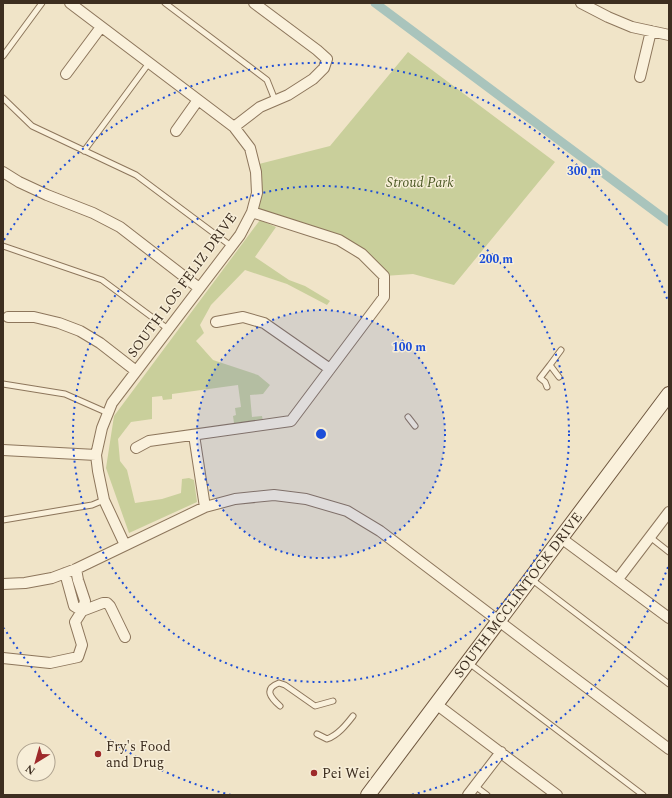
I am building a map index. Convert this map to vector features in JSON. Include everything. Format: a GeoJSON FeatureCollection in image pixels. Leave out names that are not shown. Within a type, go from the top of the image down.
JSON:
{"type":"FeatureCollection","features":[{"type":"Feature","properties":{"kind":"main road","name":"SOUTH MCCLINTOCK DRIVE"},"geometry":{"type":"LineString","coordinates":[[368,795],[669,394]]}},
{"type":"Feature","properties":{"kind":"street","name":"SOUTH LOS FELIZ DRIVE"},"geometry":{"type":"LineString","coordinates":[[70,3],[234,127],[250,148],[256,172],[256,193],[252,212],[240,235],[112,403],[102,428],[96,455],[98,471],[104,500],[126,545]]}},
{"type":"Feature","properties":{"kind":"street"},"geometry":{"type":"LineString","coordinates":[[234,127],[260,107],[288,95],[313,79],[324,68],[327,59],[254,3]]}},
{"type":"Feature","properties":{"kind":"street"},"geometry":{"type":"LineString","coordinates":[[581,3],[608,17],[632,26],[669,35]]}},
{"type":"Feature","properties":{"kind":"street"},"geometry":{"type":"LineString","coordinates":[[66,74],[101,27]]}},
{"type":"Feature","properties":{"kind":"street"},"geometry":{"type":"LineString","coordinates":[[640,77],[651,31]]}},
{"type":"Feature","properties":{"kind":"street"},"geometry":{"type":"LineString","coordinates":[[176,131],[198,100]]}},
{"type":"Feature","properties":{"kind":"street"},"geometry":{"type":"LineString","coordinates":[[3,172],[47,195],[93,213],[120,227],[199,288]]}},
{"type":"Feature","properties":{"kind":"street"},"geometry":{"type":"LineString","coordinates":[[136,448],[149,442],[291,420],[384,297],[384,276],[362,254],[339,240],[252,212]]}},
{"type":"Feature","properties":{"kind":"street"},"geometry":{"type":"LineString","coordinates":[[8,317],[34,317],[59,323],[80,331],[100,343],[136,371]]}},
{"type":"Feature","properties":{"kind":"street"},"geometry":{"type":"LineString","coordinates":[[216,322],[242,317],[264,323],[330,369]]}},
{"type":"Feature","properties":{"kind":"street"},"geometry":{"type":"LineString","coordinates":[[194,435],[205,507]]}},
{"type":"Feature","properties":{"kind":"street"},"geometry":{"type":"LineString","coordinates":[[3,450],[96,455]]}},
{"type":"Feature","properties":{"kind":"street"},"geometry":{"type":"LineString","coordinates":[[3,584],[25,583],[55,577],[76,569],[205,507],[235,499],[274,496],[306,498],[346,511],[380,531],[669,749]]}},
{"type":"Feature","properties":{"kind":"street"},"geometry":{"type":"LineString","coordinates":[[618,579],[669,512]]}},
{"type":"Feature","properties":{"kind":"street"},"geometry":{"type":"LineString","coordinates":[[562,538],[669,618]]}},
{"type":"Feature","properties":{"kind":"street"},"geometry":{"type":"LineString","coordinates":[[3,658],[50,663],[78,657],[82,645],[75,622],[82,610],[85,600],[76,569]]}},
{"type":"Feature","properties":{"kind":"street"},"geometry":{"type":"LineString","coordinates":[[65,573],[74,606],[82,610],[106,603],[110,606],[125,637]]}},
{"type":"Feature","properties":{"kind":"street"},"geometry":{"type":"LineString","coordinates":[[436,704],[557,795]]}},
{"type":"Feature","properties":{"kind":"street"},"geometry":{"type":"LineString","coordinates":[[468,795],[500,752]]}},
{"type":"Feature","properties":{"kind":"lane"},"geometry":{"type":"LineString","coordinates":[[3,56],[42,3]]}},
{"type":"Feature","properties":{"kind":"lane"},"geometry":{"type":"LineString","coordinates":[[165,3],[267,80],[275,100]]}},
{"type":"Feature","properties":{"kind":"lane"},"geometry":{"type":"LineString","coordinates":[[84,151],[149,63]]}},
{"type":"Feature","properties":{"kind":"lane"},"geometry":{"type":"LineString","coordinates":[[3,98],[32,126],[136,175],[231,246]]}},
{"type":"Feature","properties":{"kind":"lane"},"geometry":{"type":"LineString","coordinates":[[3,246],[102,280],[168,329]]}},
{"type":"Feature","properties":{"kind":"lane"},"geometry":{"type":"LineString","coordinates":[[547,387],[545,382],[540,378],[561,350]]}},
{"type":"Feature","properties":{"kind":"lane"},"geometry":{"type":"LineString","coordinates":[[550,365],[559,377]]}},
{"type":"Feature","properties":{"kind":"lane"},"geometry":{"type":"LineString","coordinates":[[3,384],[65,394],[108,412]]}},
{"type":"Feature","properties":{"kind":"lane"},"geometry":{"type":"LineString","coordinates":[[408,417],[415,426]]}},
{"type":"Feature","properties":{"kind":"lane"},"geometry":{"type":"LineString","coordinates":[[3,520],[92,505],[104,500]]}},
{"type":"Feature","properties":{"kind":"lane"},"geometry":{"type":"LineString","coordinates":[[650,537],[669,552]]}},
{"type":"Feature","properties":{"kind":"lane"},"geometry":{"type":"LineString","coordinates":[[530,579],[669,684]]}},
{"type":"Feature","properties":{"kind":"lane"},"geometry":{"type":"LineString","coordinates":[[468,662],[643,795]]}},
{"type":"Feature","properties":{"kind":"lane"},"geometry":{"type":"LineString","coordinates":[[280,706],[271,698],[270,692],[271,687],[279,683],[285,685],[315,706],[333,701]]}},
{"type":"Feature","properties":{"kind":"lane"},"geometry":{"type":"LineString","coordinates":[[317,734],[327,739],[331,738],[339,732],[353,716]]}},
{"type":"Feature","properties":{"kind":"lane"},"geometry":{"type":"LineString","coordinates":[[475,786],[487,795]]}},
{"type":"Feature","properties":{"kind":"green space","name":"Stroud Park"},"geometry":{"type":"Polygon","coordinates":[[[408,52],[555,162],[454,285],[413,274],[384,276],[339,240],[252,212],[255,165],[330,146],[408,52]]]}},
{"type":"Feature","properties":{"kind":"green space"},"geometry":{"type":"Polygon","coordinates":[[[260,220],[276,227],[255,257],[289,280],[305,286],[330,301],[327,305],[287,284],[245,270],[211,305],[200,325],[204,333],[196,341],[213,360],[258,375],[270,385],[263,394],[250,395],[252,417],[262,416],[263,421],[234,423],[233,416],[236,415],[235,408],[241,407],[238,385],[172,394],[172,399],[163,400],[162,396],[152,397],[152,419],[131,422],[118,439],[120,461],[127,470],[135,503],[162,499],[181,493],[182,479],[189,478],[194,480],[197,502],[129,533],[106,468],[114,416],[260,220]]]}},
{"type":"Feature","properties":{"kind":"waterway"},"geometry":{"type":"LineString","coordinates":[[375,3],[669,222]]}},
{"type":"Feature","properties":{"kind":"place","name":"Fry's Food and Drug"},"geometry":{"type":"Point","coordinates":[98,754]}},
{"type":"Feature","properties":{"kind":"place","name":"Pei Wei"},"geometry":{"type":"Point","coordinates":[314,773]}}]}
